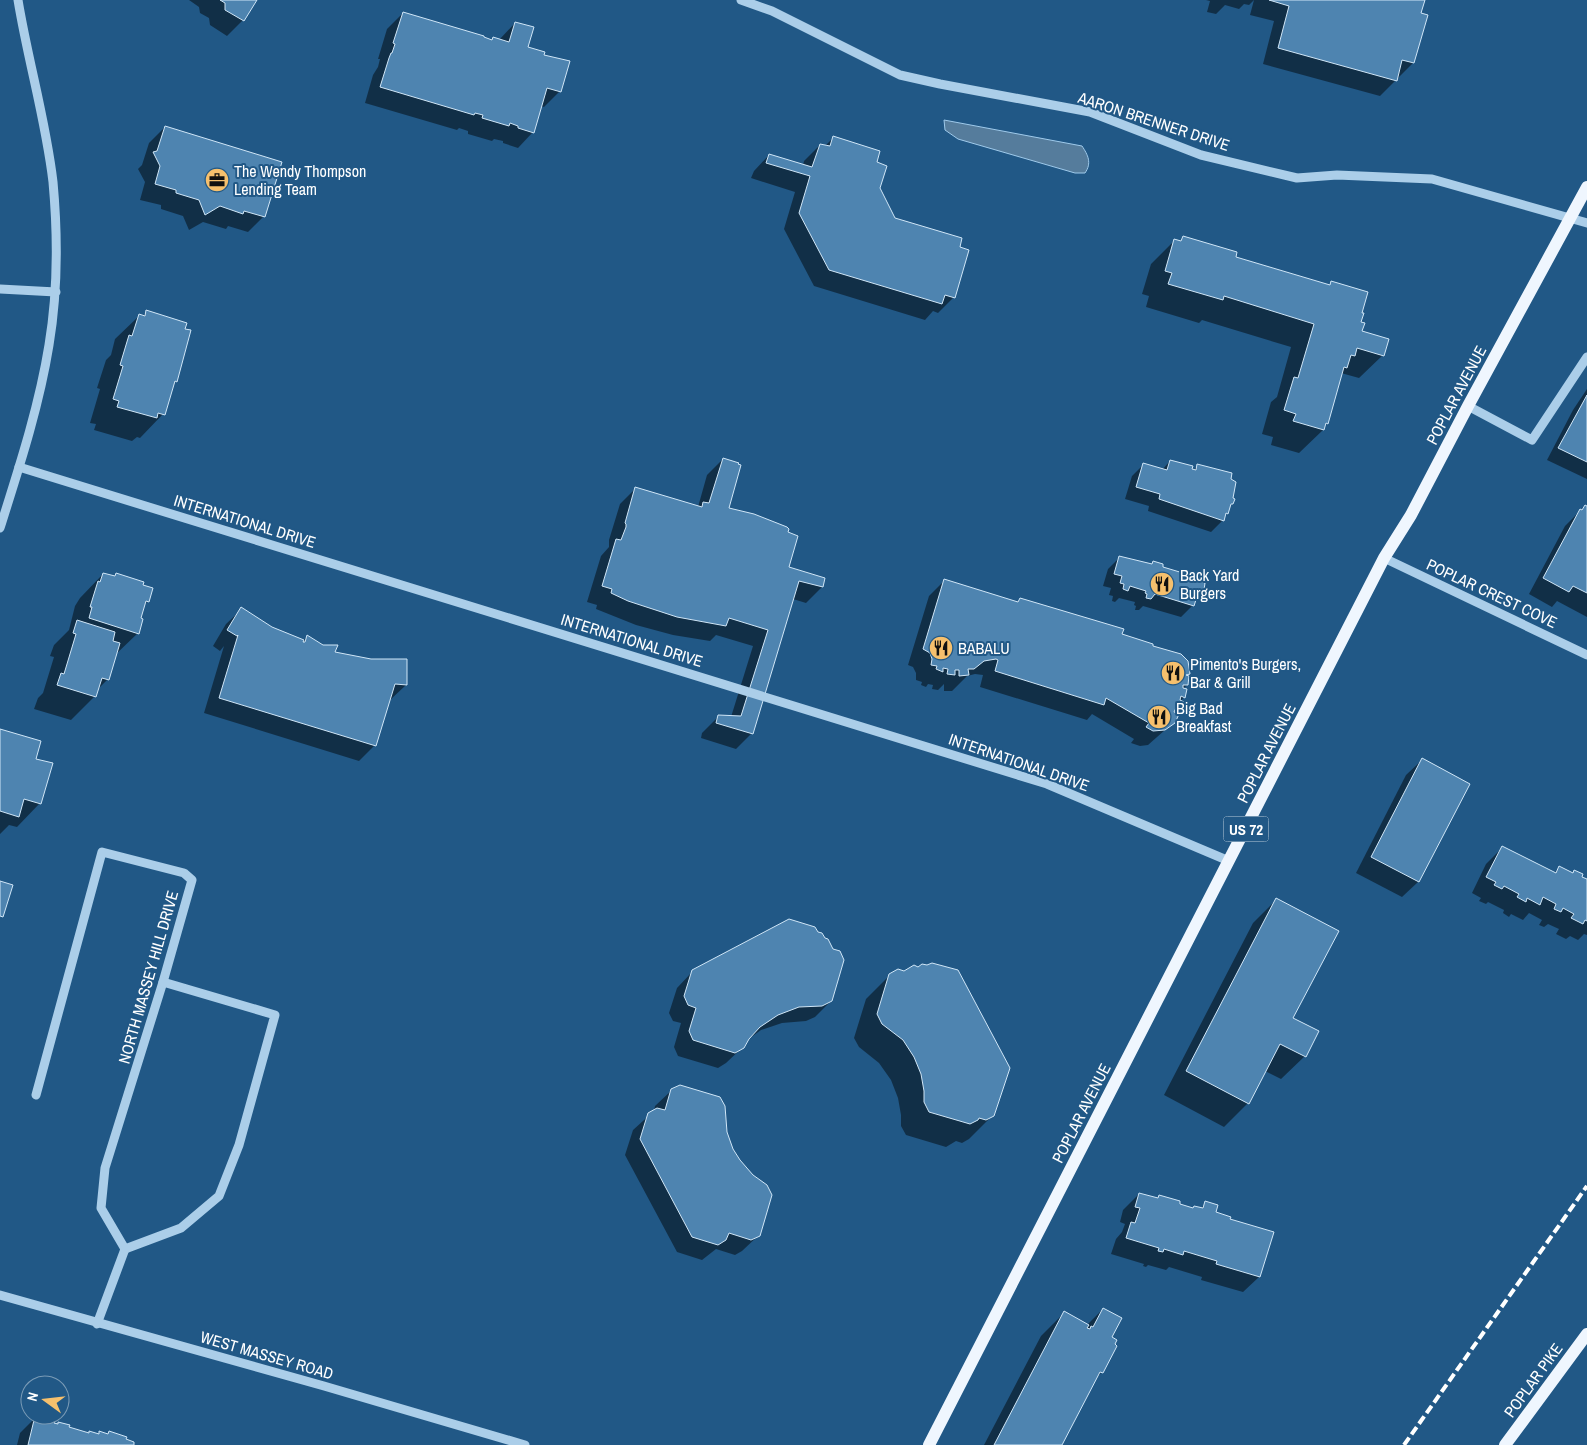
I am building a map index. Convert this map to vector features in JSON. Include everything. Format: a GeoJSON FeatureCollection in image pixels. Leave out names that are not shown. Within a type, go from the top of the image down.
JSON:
{"type":"FeatureCollection","features":[{"type":"Feature","properties":{"kind":"main road","name":"POPLAR AVENUE"},"geometry":{"type":"LineString","coordinates":[[929,1445],[1384,558],[1411,515],[1587,187]]}},
{"type":"Feature","properties":{"kind":"main road","name":"POPLAR PIKE"},"geometry":{"type":"LineString","coordinates":[[1505,1445],[1587,1334]]}},
{"type":"Feature","properties":{"kind":"street"},"geometry":{"type":"LineString","coordinates":[[0,528],[19,467],[48,354],[56,292],[56,224],[50,166],[41,108],[25,41],[18,0]]}},
{"type":"Feature","properties":{"kind":"street","name":"AARON BRENNER DRIVE"},"geometry":{"type":"LineString","coordinates":[[741,0],[772,12],[900,75],[1090,112],[1201,155],[1297,178],[1337,175],[1432,179],[1587,223]]}},
{"type":"Feature","properties":{"kind":"street"},"geometry":{"type":"LineString","coordinates":[[0,289],[56,292]]}},
{"type":"Feature","properties":{"kind":"street"},"geometry":{"type":"LineString","coordinates":[[1468,406],[1532,440],[1587,357]]}},
{"type":"Feature","properties":{"kind":"street","name":"INTERNATIONAL DRIVE"},"geometry":{"type":"LineString","coordinates":[[19,467],[1047,784],[1229,861]]}},
{"type":"Feature","properties":{"kind":"street","name":"POPLAR CREST COVE"},"geometry":{"type":"LineString","coordinates":[[1384,558],[1587,655]]}},
{"type":"Feature","properties":{"kind":"street","name":"NORTH MASSEY HILL DRIVE"},"geometry":{"type":"LineString","coordinates":[[36,1095],[102,852],[184,873],[192,880],[163,982],[105,1168],[101,1208],[125,1249]]}},
{"type":"Feature","properties":{"kind":"street"},"geometry":{"type":"LineString","coordinates":[[97,1324],[125,1249],[181,1228],[219,1196],[239,1145],[276,1015],[163,982]]}},
{"type":"Feature","properties":{"kind":"street","name":"WEST MASSEY ROAD"},"geometry":{"type":"LineString","coordinates":[[0,1295],[97,1324],[324,1386],[525,1445]]}},
{"type":"Feature","properties":{"kind":"water"},"geometry":{"type":"Polygon","coordinates":[[[944,120],[1082,146],[1089,162],[1088,166],[1085,173],[1075,173],[958,139],[945,130],[944,120]]]}},
{"type":"Feature","properties":{"kind":"building"},"geometry":{"type":"Polygon","coordinates":[[[220,0],[257,0],[244,21],[225,10],[225,3],[220,0]]]}},
{"type":"Feature","properties":{"kind":"building"},"geometry":{"type":"Polygon","coordinates":[[[1269,0],[1425,0],[1421,13],[1428,15],[1414,63],[1402,60],[1397,81],[1278,48],[1289,6],[1269,0]]]}},
{"type":"Feature","properties":{"kind":"building"},"geometry":{"type":"Polygon","coordinates":[[[403,12],[492,40],[493,37],[509,42],[515,22],[534,27],[528,47],[545,52],[544,55],[570,61],[561,92],[547,88],[534,133],[518,128],[518,126],[510,123],[509,126],[482,118],[483,115],[475,113],[474,115],[380,87],[395,44],[393,43],[403,12]]]}},
{"type":"Feature","properties":{"kind":"building"},"geometry":{"type":"Polygon","coordinates":[[[165,126],[282,162],[265,217],[244,211],[243,214],[220,206],[205,215],[199,200],[176,193],[176,190],[155,184],[160,166],[153,152],[157,151],[165,126]]]}},
{"type":"Feature","properties":{"kind":"building"},"geometry":{"type":"Polygon","coordinates":[[[833,136],[880,151],[877,162],[887,166],[880,188],[895,218],[962,238],[960,247],[969,250],[955,298],[945,295],[942,304],[829,270],[799,213],[810,176],[766,163],[769,154],[812,167],[820,144],[830,146],[833,136]]]}},
{"type":"Feature","properties":{"kind":"building"},"geometry":{"type":"Polygon","coordinates":[[[1183,236],[1237,252],[1236,257],[1330,285],[1331,281],[1368,292],[1362,313],[1364,313],[1361,322],[1365,323],[1362,331],[1389,339],[1384,356],[1357,348],[1355,356],[1351,355],[1347,368],[1344,367],[1328,424],[1326,423],[1324,430],[1293,421],[1296,414],[1284,410],[1294,377],[1298,378],[1314,324],[1224,296],[1223,300],[1168,284],[1172,273],[1165,271],[1174,239],[1181,241],[1183,236]]]}},
{"type":"Feature","properties":{"kind":"building"},"geometry":{"type":"Polygon","coordinates":[[[146,310],[187,323],[185,329],[191,330],[177,382],[175,381],[165,415],[158,413],[157,418],[117,407],[119,401],[113,399],[123,366],[120,365],[129,335],[132,336],[139,314],[145,316],[146,310]]]}},
{"type":"Feature","properties":{"kind":"building"},"geometry":{"type":"Polygon","coordinates":[[[1587,395],[1587,462],[1558,448],[1587,395]]]}},
{"type":"Feature","properties":{"kind":"building"},"geometry":{"type":"Polygon","coordinates":[[[723,458],[741,465],[729,508],[754,514],[787,527],[789,529],[788,532],[798,536],[789,567],[825,578],[823,587],[799,581],[753,734],[716,723],[718,715],[741,716],[768,630],[729,618],[726,626],[677,617],[628,601],[611,593],[612,589],[602,586],[616,539],[621,540],[626,527],[625,523],[635,487],[702,507],[703,502],[709,503],[723,458]]]}},
{"type":"Feature","properties":{"kind":"building"},"geometry":{"type":"Polygon","coordinates":[[[1170,460],[1193,466],[1192,469],[1196,470],[1197,464],[1232,473],[1231,479],[1236,482],[1233,498],[1235,499],[1233,504],[1231,504],[1228,514],[1226,513],[1224,521],[1159,499],[1160,494],[1136,487],[1143,463],[1167,470],[1170,460]]]}},
{"type":"Feature","properties":{"kind":"building"},"geometry":{"type":"Polygon","coordinates":[[[1585,505],[1587,506],[1587,593],[1573,586],[1569,592],[1543,578],[1580,509],[1582,510],[1585,505]]]}},
{"type":"Feature","properties":{"kind":"building"},"geometry":{"type":"Polygon","coordinates":[[[1119,556],[1152,564],[1153,561],[1163,564],[1163,567],[1203,579],[1202,582],[1205,583],[1204,590],[1199,590],[1194,606],[1155,594],[1151,599],[1146,598],[1146,591],[1130,586],[1128,591],[1123,589],[1124,584],[1120,583],[1122,576],[1114,574],[1119,556]]]}},
{"type":"Feature","properties":{"kind":"building"},"geometry":{"type":"Polygon","coordinates":[[[103,573],[115,576],[116,573],[144,582],[143,585],[153,588],[149,602],[146,601],[139,634],[89,618],[92,607],[90,607],[98,581],[100,582],[103,573]]]}},
{"type":"Feature","properties":{"kind":"building"},"geometry":{"type":"Polygon","coordinates":[[[944,579],[1018,602],[1020,598],[1124,629],[1122,634],[1181,654],[1188,661],[1190,674],[1186,675],[1189,676],[1188,685],[1183,685],[1183,688],[1187,689],[1185,698],[1181,696],[1180,700],[1184,702],[1181,710],[1176,708],[1174,712],[1179,714],[1175,723],[1165,730],[1153,731],[1146,727],[1149,723],[1106,698],[1104,705],[995,671],[998,660],[996,659],[984,661],[974,669],[968,669],[969,675],[959,676],[959,670],[955,670],[955,675],[947,674],[948,669],[943,668],[943,672],[936,669],[937,666],[931,665],[930,653],[923,649],[944,579]]]}},
{"type":"Feature","properties":{"kind":"building"},"geometry":{"type":"Polygon","coordinates":[[[241,607],[272,627],[304,640],[303,642],[305,642],[307,635],[323,645],[338,645],[335,652],[371,659],[407,659],[407,685],[395,684],[376,746],[219,698],[238,635],[227,630],[241,607]]]}},
{"type":"Feature","properties":{"kind":"building"},"geometry":{"type":"Polygon","coordinates":[[[77,620],[115,632],[113,641],[120,643],[109,680],[102,678],[96,697],[57,685],[61,673],[64,674],[76,634],[73,633],[77,620]]]}},
{"type":"Feature","properties":{"kind":"building"},"geometry":{"type":"Polygon","coordinates":[[[0,729],[41,741],[36,759],[53,763],[41,804],[24,799],[19,817],[0,811],[0,729]]]}},
{"type":"Feature","properties":{"kind":"building"},"geometry":{"type":"Polygon","coordinates":[[[1422,758],[1470,784],[1419,882],[1371,857],[1422,758]]]}},
{"type":"Feature","properties":{"kind":"building"},"geometry":{"type":"Polygon","coordinates":[[[1502,846],[1556,873],[1559,866],[1573,873],[1574,870],[1583,874],[1582,877],[1587,879],[1587,921],[1585,920],[1583,924],[1571,918],[1574,914],[1563,908],[1561,912],[1554,909],[1556,904],[1543,897],[1540,905],[1527,898],[1526,902],[1517,897],[1519,894],[1504,886],[1502,889],[1494,885],[1496,882],[1486,877],[1502,846]]]}},
{"type":"Feature","properties":{"kind":"building"},"geometry":{"type":"Polygon","coordinates":[[[0,881],[13,885],[3,917],[0,916],[0,881]]]}},
{"type":"Feature","properties":{"kind":"building"},"geometry":{"type":"Polygon","coordinates":[[[1276,898],[1339,931],[1293,1018],[1319,1031],[1306,1057],[1280,1044],[1249,1104],[1186,1071],[1276,898]]]}},
{"type":"Feature","properties":{"kind":"building"},"geometry":{"type":"Polygon","coordinates":[[[789,919],[815,927],[818,932],[828,939],[833,949],[840,951],[844,960],[832,1001],[822,1006],[799,1007],[778,1015],[760,1027],[744,1048],[735,1053],[693,1040],[689,1031],[696,1008],[688,1005],[684,996],[692,970],[789,919]]]}},
{"type":"Feature","properties":{"kind":"building"},"geometry":{"type":"Polygon","coordinates":[[[932,963],[958,970],[1010,1068],[994,1116],[986,1120],[979,1118],[970,1124],[929,1112],[924,1102],[921,1074],[914,1057],[903,1040],[882,1024],[877,1014],[889,974],[898,969],[904,971],[914,965],[918,967],[922,964],[932,963]]]}},
{"type":"Feature","properties":{"kind":"building"},"geometry":{"type":"Polygon","coordinates":[[[680,1085],[720,1097],[725,1106],[727,1132],[733,1149],[753,1175],[767,1185],[772,1195],[760,1236],[751,1240],[729,1233],[726,1240],[718,1245],[692,1237],[640,1139],[648,1113],[657,1108],[665,1110],[671,1089],[680,1085]]]}},
{"type":"Feature","properties":{"kind":"building"},"geometry":{"type":"Polygon","coordinates":[[[1139,1193],[1158,1198],[1159,1195],[1180,1201],[1180,1204],[1193,1208],[1194,1206],[1203,1208],[1205,1201],[1218,1205],[1216,1212],[1231,1217],[1230,1219],[1274,1232],[1260,1277],[1216,1264],[1217,1261],[1184,1251],[1183,1255],[1164,1249],[1163,1252],[1158,1251],[1159,1248],[1126,1238],[1131,1222],[1135,1223],[1140,1208],[1135,1207],[1139,1193]]]}},
{"type":"Feature","properties":{"kind":"building"},"geometry":{"type":"Polygon","coordinates":[[[1103,1308],[1122,1318],[1112,1337],[1117,1340],[1115,1344],[1117,1346],[1103,1373],[1100,1372],[1062,1445],[994,1445],[1064,1311],[1089,1325],[1087,1328],[1090,1329],[1103,1308]]]}},
{"type":"Feature","properties":{"kind":"building"},"geometry":{"type":"Polygon","coordinates":[[[33,1425],[70,1425],[69,1427],[99,1434],[99,1431],[108,1434],[109,1431],[127,1437],[126,1439],[134,1442],[134,1445],[28,1445],[33,1425]]]}},
{"type":"Feature","properties":{"kind":"railway"},"geometry":{"type":"LineString","coordinates":[[1404,1445],[1587,1186]]}},
{"type":"Feature","properties":{"kind":"place","name":"The Wendy Thompson Lending Team"},"geometry":{"type":"Point","coordinates":[217,180]}},
{"type":"Feature","properties":{"kind":"place","name":"Back Yard Burgers"},"geometry":{"type":"Point","coordinates":[1162,584]}},
{"type":"Feature","properties":{"kind":"place","name":"BABALU"},"geometry":{"type":"Point","coordinates":[941,648]}},
{"type":"Feature","properties":{"kind":"place","name":"Pimento's Burgers, Bar & Grill"},"geometry":{"type":"Point","coordinates":[1173,673]}},
{"type":"Feature","properties":{"kind":"place","name":"Big Bad Breakfast"},"geometry":{"type":"Point","coordinates":[1159,717]}}]}
